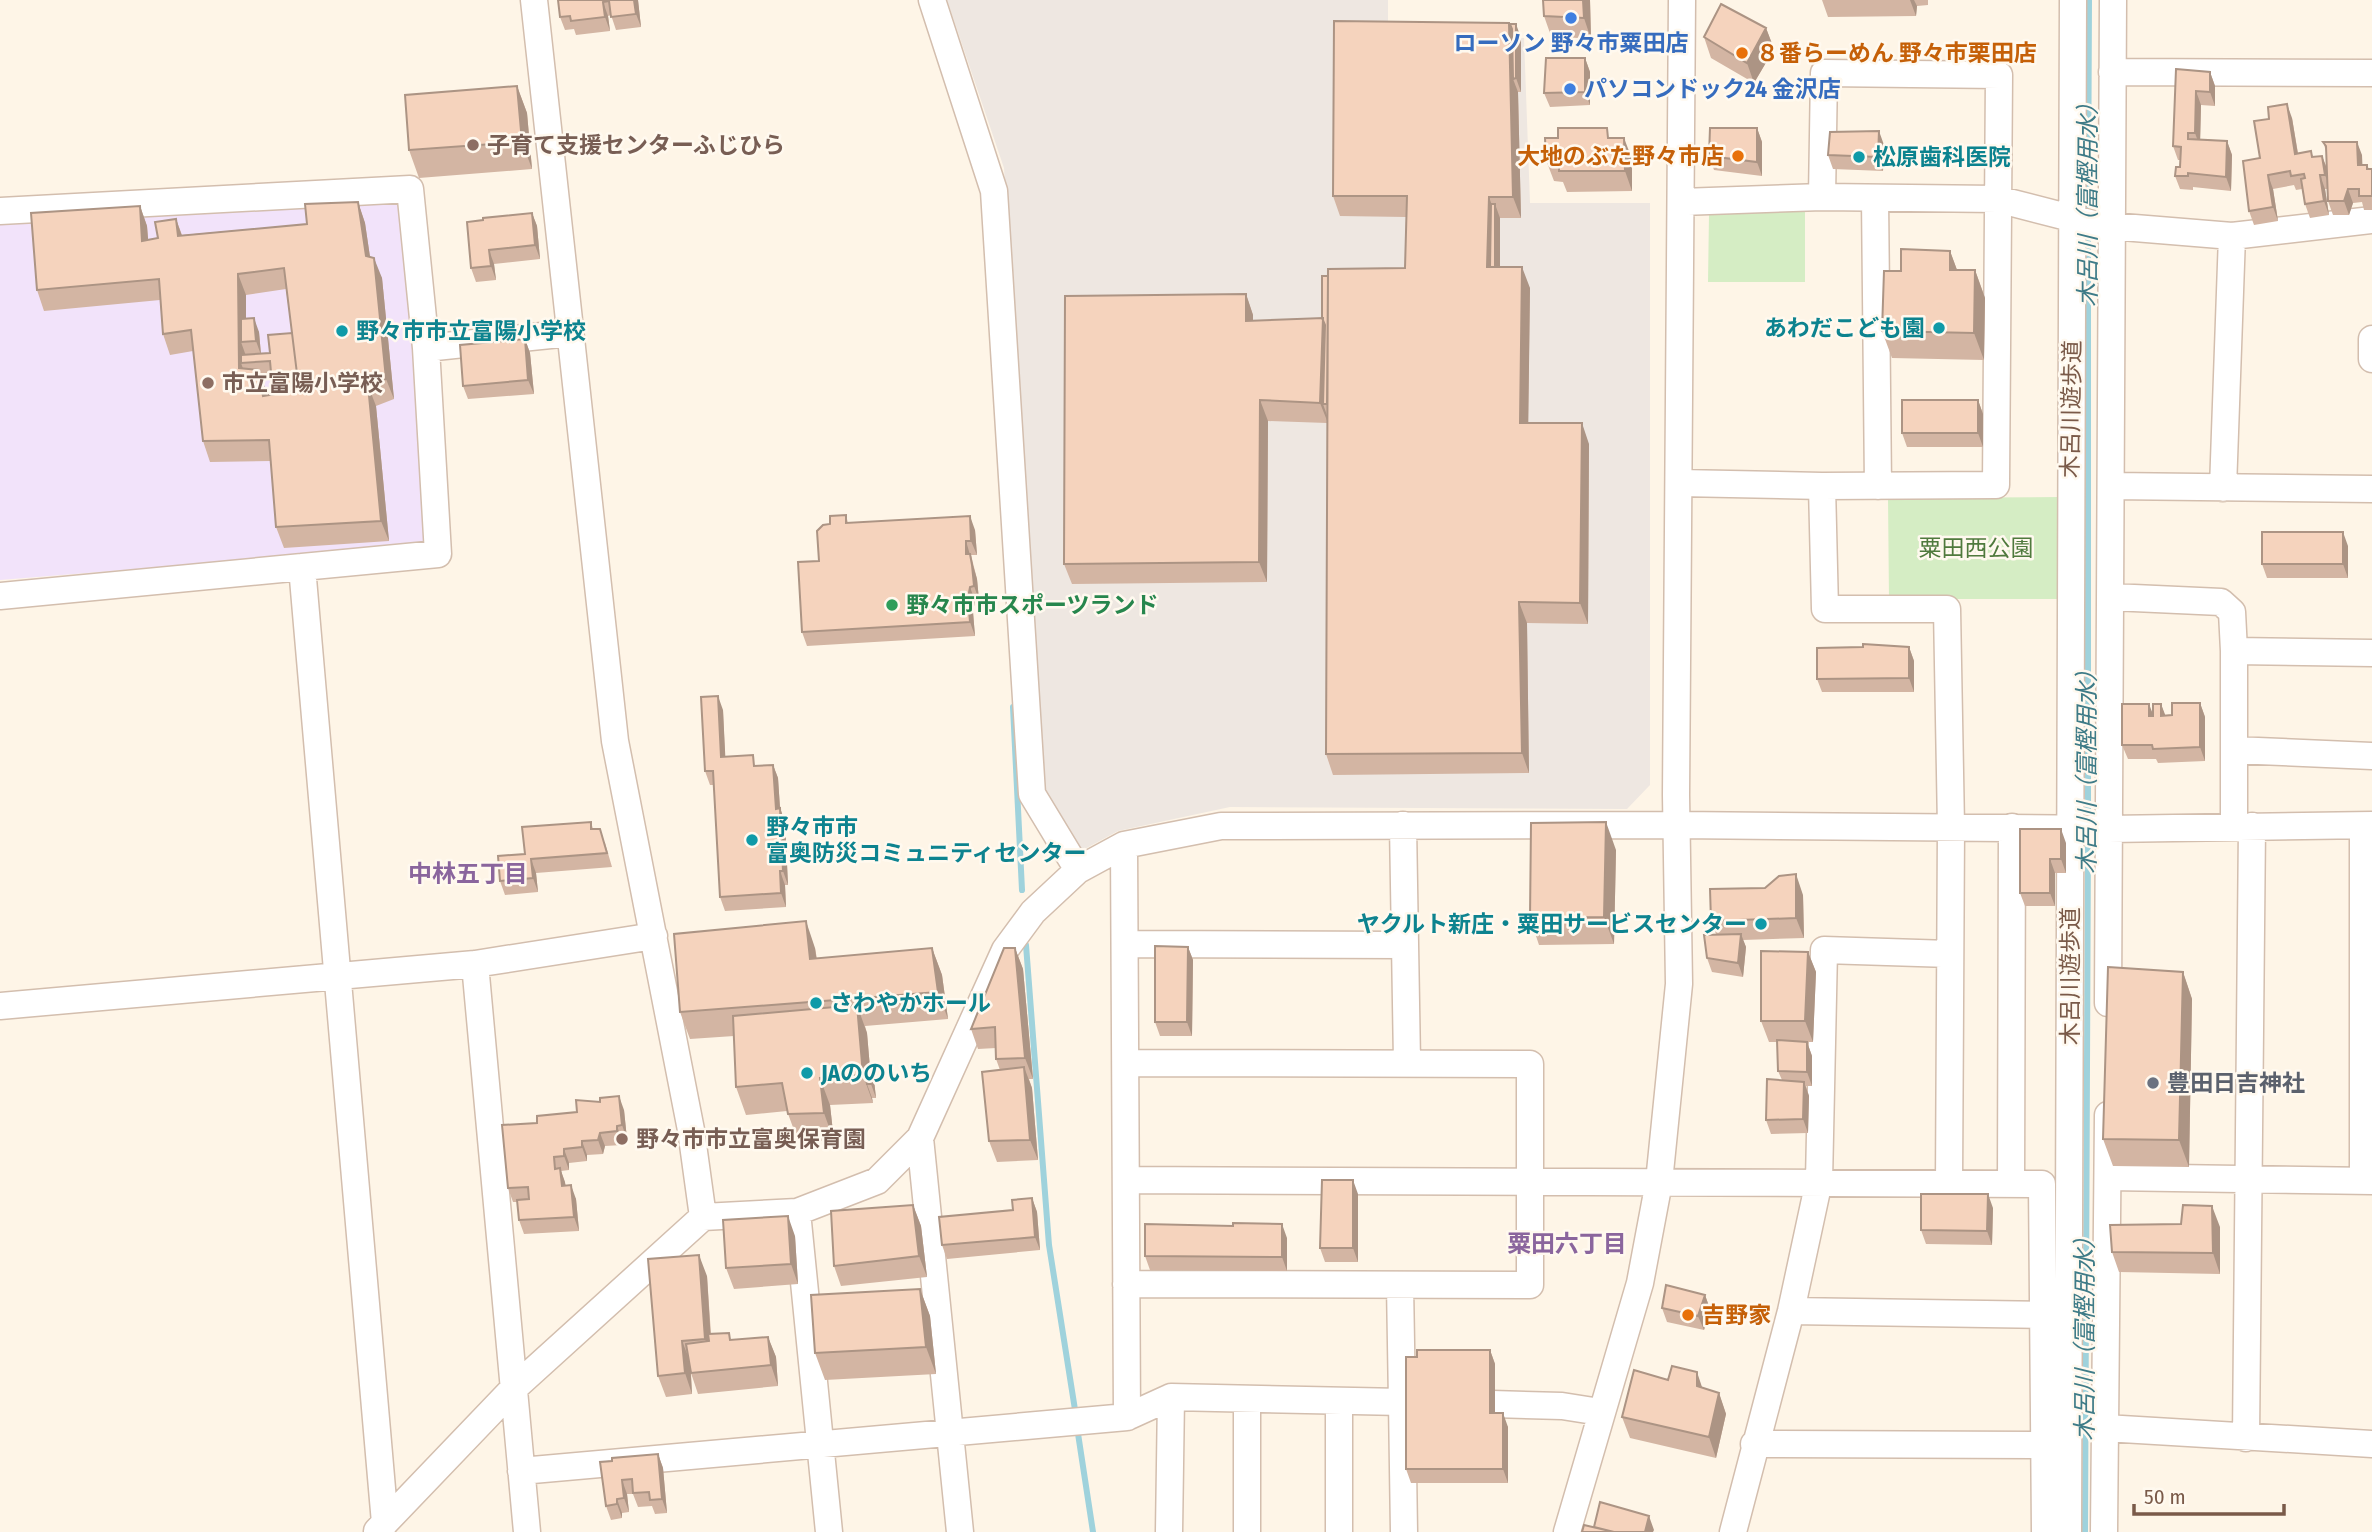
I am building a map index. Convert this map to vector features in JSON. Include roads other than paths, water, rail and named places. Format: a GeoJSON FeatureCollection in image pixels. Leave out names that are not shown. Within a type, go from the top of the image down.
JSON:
{"type":"FeatureCollection","features":[{"type":"Feature","properties":{"kind":"street"},"geometry":{"type":"LineString","coordinates":[[534,0],[615,741],[691,1130],[703,1217]]}},
{"type":"Feature","properties":{"kind":"street"},"geometry":{"type":"LineString","coordinates":[[932,0],[994,191],[1032,794],[1078,870]]}},
{"type":"Feature","properties":{"kind":"street"},"geometry":{"type":"LineString","coordinates":[[1567,1532],[1640,1283],[1659,1182],[1679,984],[1677,825],[1682,0]]}},
{"type":"Feature","properties":{"kind":"street","name":"木呂川遊歩道"},"geometry":{"type":"LineString","coordinates":[[2068,1532],[2088,828],[2070,487],[2090,223],[2073,0]]}},
{"type":"Feature","properties":{"kind":"street"},"geometry":{"type":"LineString","coordinates":[[2108,1024],[2088,828],[2112,597],[2110,486],[2090,223],[2112,72],[2113,0]]}},
{"type":"Feature","properties":{"kind":"street"},"geometry":{"type":"LineString","coordinates":[[2112,72],[2372,73]]}},
{"type":"Feature","properties":{"kind":"street"},"geometry":{"type":"LineString","coordinates":[[1680,483],[1822,486],[1996,485],[1999,75],[1824,73],[1822,197]]}},
{"type":"Feature","properties":{"kind":"street"},"geometry":{"type":"LineString","coordinates":[[0,211],[410,189],[426,348],[438,554],[0,596]]}},
{"type":"Feature","properties":{"kind":"street"},"geometry":{"type":"LineString","coordinates":[[1681,202],[1822,197],[1997,199],[2090,223],[2232,236],[2372,220]]}},
{"type":"Feature","properties":{"kind":"street"},"geometry":{"type":"LineString","coordinates":[[1875,198],[1878,486]]}},
{"type":"Feature","properties":{"kind":"street"},"geometry":{"type":"LineString","coordinates":[[2223,488],[2232,236]]}},
{"type":"Feature","properties":{"kind":"street"},"geometry":{"type":"LineString","coordinates":[[426,348],[570,333]]}},
{"type":"Feature","properties":{"kind":"street"},"geometry":{"type":"LineString","coordinates":[[2372,339],[2372,359]]}},
{"type":"Feature","properties":{"kind":"street"},"geometry":{"type":"LineString","coordinates":[[1822,486],[1825,609],[1947,609],[1951,827],[1949,1184]]}},
{"type":"Feature","properties":{"kind":"street"},"geometry":{"type":"LineString","coordinates":[[2110,486],[2372,489]]}},
{"type":"Feature","properties":{"kind":"street"},"geometry":{"type":"LineString","coordinates":[[302,567],[380,1527]]}},
{"type":"Feature","properties":{"kind":"street"},"geometry":{"type":"LineString","coordinates":[[2112,597],[2221,601],[2232,612],[2234,750],[2243,826],[2246,1438]]}},
{"type":"Feature","properties":{"kind":"street"},"geometry":{"type":"LineString","coordinates":[[2234,651],[2372,653]]}},
{"type":"Feature","properties":{"kind":"street"},"geometry":{"type":"LineString","coordinates":[[2234,750],[2372,755]]}},
{"type":"Feature","properties":{"kind":"street"},"geometry":{"type":"LineString","coordinates":[[1402,825],[1408,1062]]}},
{"type":"Feature","properties":{"kind":"street"},"geometry":{"type":"LineString","coordinates":[[380,1527],[512,1390],[703,1217],[797,1212],[877,1181],[920,1138],[1005,950],[1033,912],[1078,870],[1125,845],[1221,826],[2088,828],[2367,825],[2367,1180],[2108,1177]]}},
{"type":"Feature","properties":{"kind":"street"},"geometry":{"type":"LineString","coordinates":[[2011,1184],[2012,827]]}},
{"type":"Feature","properties":{"kind":"street"},"geometry":{"type":"LineString","coordinates":[[1125,845],[1127,1417]]}},
{"type":"Feature","properties":{"kind":"street"},"geometry":{"type":"LineString","coordinates":[[0,1006],[475,964],[654,936]]}},
{"type":"Feature","properties":{"kind":"street"},"geometry":{"type":"LineString","coordinates":[[1127,944],[1403,945]]}},
{"type":"Feature","properties":{"kind":"street"},"geometry":{"type":"LineString","coordinates":[[1733,1532],[1791,1311],[1819,1181],[1824,950],[1950,954]]}},
{"type":"Feature","properties":{"kind":"street"},"geometry":{"type":"LineString","coordinates":[[475,964],[527,1532]]}},
{"type":"Feature","properties":{"kind":"street"},"geometry":{"type":"LineString","coordinates":[[1126,1063],[1530,1064],[1531,1180],[1530,1285],[1126,1284]]}},
{"type":"Feature","properties":{"kind":"street"},"geometry":{"type":"LineString","coordinates":[[2104,1532],[2108,1094]]}},
{"type":"Feature","properties":{"kind":"street"},"geometry":{"type":"LineString","coordinates":[[920,1138],[960,1532]]}},
{"type":"Feature","properties":{"kind":"street"},"geometry":{"type":"LineString","coordinates":[[1126,1180],[2042,1184],[2047,1446],[2045,1532]]}},
{"type":"Feature","properties":{"kind":"street"},"geometry":{"type":"LineString","coordinates":[[797,1212],[829,1532]]}},
{"type":"Feature","properties":{"kind":"street"},"geometry":{"type":"LineString","coordinates":[[1400,1285],[1404,1532]]}},
{"type":"Feature","properties":{"kind":"street"},"geometry":{"type":"LineString","coordinates":[[1791,1311],[2045,1315]]}},
{"type":"Feature","properties":{"kind":"street"},"geometry":{"type":"LineString","coordinates":[[521,1471],[1127,1417],[1171,1397],[1562,1406],[1601,1412]]}},
{"type":"Feature","properties":{"kind":"street"},"geometry":{"type":"LineString","coordinates":[[1169,1532],[1171,1397]]}},
{"type":"Feature","properties":{"kind":"street"},"geometry":{"type":"LineString","coordinates":[[1247,1399],[1247,1532]]}},
{"type":"Feature","properties":{"kind":"street"},"geometry":{"type":"LineString","coordinates":[[1339,1401],[1339,1532]]}},
{"type":"Feature","properties":{"kind":"street"},"geometry":{"type":"LineString","coordinates":[[2105,1428],[2372,1444]]}},
{"type":"Feature","properties":{"kind":"street"},"geometry":{"type":"LineString","coordinates":[[1754,1444],[2047,1446]]}},
{"type":"Feature","properties":{"kind":"waterway","name":"木呂川（富樫用水）"},"geometry":{"type":"LineString","coordinates":[[2088,214],[2089,0]]}},
{"type":"Feature","properties":{"kind":"waterway","name":"木呂川（富樫用水）"},"geometry":{"type":"LineString","coordinates":[[2088,228],[2088,823]]}},
{"type":"Feature","properties":{"kind":"waterway"},"geometry":{"type":"LineString","coordinates":[[1013,707],[1022,890]]}},
{"type":"Feature","properties":{"kind":"waterway","name":"木呂川（富樫用水）"},"geometry":{"type":"LineString","coordinates":[[2085,1532],[2088,834]]}},
{"type":"Feature","properties":{"kind":"waterway"},"geometry":{"type":"LineString","coordinates":[[1026,945],[1049,1245],[1076,1416]]}},
{"type":"Feature","properties":{"kind":"waterway"},"geometry":{"type":"LineString","coordinates":[[1077,1427],[1093,1532]]}},
{"type":"Feature","properties":{"kind":"place","name":"ローソン 野々市粟田店"},"geometry":{"type":"Point","coordinates":[1571,18]}},
{"type":"Feature","properties":{"kind":"place","name":"８番らーめん 野々市栗田店"},"geometry":{"type":"Point","coordinates":[1742,53]}},
{"type":"Feature","properties":{"kind":"place","name":"パソコンドック24 金沢店"},"geometry":{"type":"Point","coordinates":[1570,89]}},
{"type":"Feature","properties":{"kind":"place","name":"子育て支援センターふじひら"},"geometry":{"type":"Point","coordinates":[473,145]}},
{"type":"Feature","properties":{"kind":"place","name":"大地のぶた野々市店"},"geometry":{"type":"Point","coordinates":[1738,156]}},
{"type":"Feature","properties":{"kind":"place","name":"松原歯科医院"},"geometry":{"type":"Point","coordinates":[1859,157]}},
{"type":"Feature","properties":{"kind":"place","name":"あわだこども園"},"geometry":{"type":"Point","coordinates":[1939,328]}},
{"type":"Feature","properties":{"kind":"place","name":"野々市市立富陽小学校"},"geometry":{"type":"Point","coordinates":[342,331]}},
{"type":"Feature","properties":{"kind":"place","name":"市立富陽小学校"},"geometry":{"type":"Point","coordinates":[208,383]}},
{"type":"Feature","properties":{"kind":"place","name":"野々市市スポーツランド"},"geometry":{"type":"Point","coordinates":[892,605]}},
{"type":"Feature","properties":{"kind":"place","name":"野々市市 富奥防災コミュニティセンター"},"geometry":{"type":"Point","coordinates":[752,840]}},
{"type":"Feature","properties":{"kind":"place","name":"ヤクルト新庄・粟田サービスセンター"},"geometry":{"type":"Point","coordinates":[1761,924]}},
{"type":"Feature","properties":{"kind":"place","name":"さわやかホール"},"geometry":{"type":"Point","coordinates":[816,1003]}},
{"type":"Feature","properties":{"kind":"place","name":"JAののいち"},"geometry":{"type":"Point","coordinates":[807,1073]}},
{"type":"Feature","properties":{"kind":"place","name":"豊田日吉神社"},"geometry":{"type":"Point","coordinates":[2153,1083]}},
{"type":"Feature","properties":{"kind":"place","name":"野々市市立富奥保育園"},"geometry":{"type":"Point","coordinates":[622,1139]}},
{"type":"Feature","properties":{"kind":"place","name":"吉野家"},"geometry":{"type":"Point","coordinates":[1688,1315]}},
{"type":"Feature","properties":{"kind":"district","name":"中林五丁目"},"geometry":{"type":"Point","coordinates":[468,874]}},
{"type":"Feature","properties":{"kind":"district","name":"粟田六丁目"},"geometry":{"type":"Point","coordinates":[1567,1244]}},
{"type":"Feature","properties":{"kind":"park label","name":"粟田西公園"},"geometry":{"type":"Point","coordinates":[1976,548]}}]}
